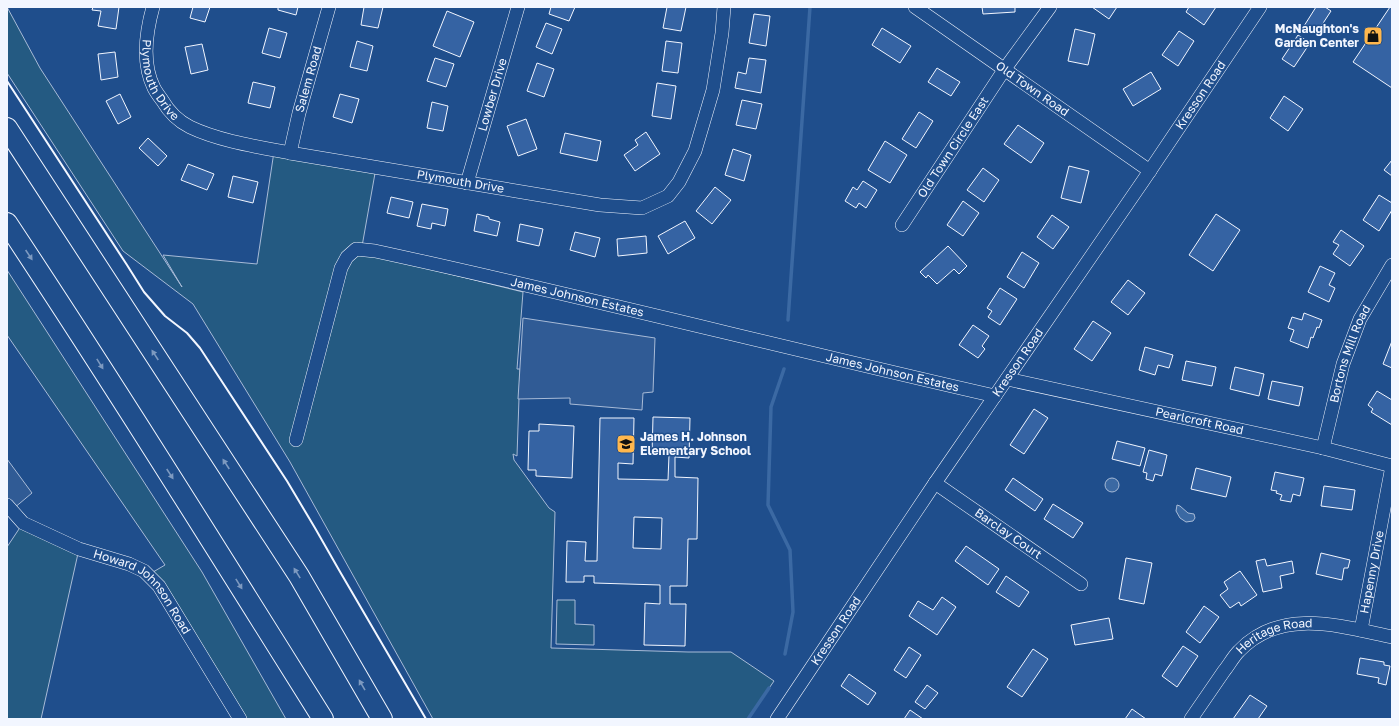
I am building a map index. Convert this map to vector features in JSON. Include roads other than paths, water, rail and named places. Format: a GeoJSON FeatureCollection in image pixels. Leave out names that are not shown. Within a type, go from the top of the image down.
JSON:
{"type":"FeatureCollection","features":[{"type":"Feature","properties":{"kind":"highway"},"geometry":{"type":"LineString","coordinates":[[7,128],[299,576],[382,719]]}},
{"type":"Feature","properties":{"kind":"highway"},"geometry":{"type":"LineString","coordinates":[[7,223],[73,322],[323,719]]}},
{"type":"Feature","properties":{"kind":"street","name":"Plymouth Drive"},"geometry":{"type":"LineString","coordinates":[[153,7],[150,18],[147,50],[148,69],[154,87],[168,109],[179,120],[191,127],[213,136],[290,153],[600,205],[642,208],[668,196],[679,182],[695,151],[713,90],[722,33],[724,7]]}},
{"type":"Feature","properties":{"kind":"street","name":"Salem Road"},"geometry":{"type":"LineString","coordinates":[[290,153],[329,7]]}},
{"type":"Feature","properties":{"kind":"street","name":"Lowber Drive"},"geometry":{"type":"LineString","coordinates":[[467,183],[518,7]]}},
{"type":"Feature","properties":{"kind":"street","name":"Old Town Road"},"geometry":{"type":"LineString","coordinates":[[915,7],[928,11],[1004,70],[1150,171]]}},
{"type":"Feature","properties":{"kind":"street","name":"Old Town Circle East"},"geometry":{"type":"LineString","coordinates":[[902,225],[1004,70],[1050,7]]}},
{"type":"Feature","properties":{"kind":"street","name":"Kresson Road"},"geometry":{"type":"LineString","coordinates":[[777,719],[935,483],[1150,171],[1260,7]]}},
{"type":"Feature","properties":{"kind":"street","name":"James Johnson Estates"},"geometry":{"type":"LineString","coordinates":[[296,440],[341,268],[347,256],[356,249],[382,252],[544,288],[770,344],[996,396]]}},
{"type":"Feature","properties":{"kind":"street","name":"Bortons Mill Road"},"geometry":{"type":"LineString","coordinates":[[1323,448],[1343,364],[1360,320],[1392,266]]}},
{"type":"Feature","properties":{"kind":"street","name":"Pearlcroft Road"},"geometry":{"type":"LineString","coordinates":[[1007,378],[1323,448],[1392,466]]}},
{"type":"Feature","properties":{"kind":"street","name":"Hapenny Drive"},"geometry":{"type":"LineString","coordinates":[[1361,630],[1392,466]]}},
{"type":"Feature","properties":{"kind":"street","name":"Barclay Court"},"geometry":{"type":"LineString","coordinates":[[935,483],[1081,584]]}},
{"type":"Feature","properties":{"kind":"street","name":"Howard Johnson Road"},"geometry":{"type":"LineString","coordinates":[[7,505],[23,523],[34,529],[79,549],[129,564],[144,571],[159,586],[240,719]]}},
{"type":"Feature","properties":{"kind":"street","name":"Heritage Road"},"geometry":{"type":"LineString","coordinates":[[1191,719],[1239,651],[1258,635],[1270,629],[1290,623],[1314,623],[1361,630],[1392,637]]}},
{"type":"Feature","properties":{"kind":"waterway"},"geometry":{"type":"LineString","coordinates":[[788,320],[810,7]]}},
{"type":"Feature","properties":{"kind":"waterway"},"geometry":{"type":"LineString","coordinates":[[784,369],[771,407],[768,505],[790,550],[793,612],[785,654]]}},
{"type":"Feature","properties":{"kind":"waterway"},"geometry":{"type":"LineString","coordinates":[[748,719],[769,688]]}},
{"type":"Feature","properties":{"kind":"place","name":"McNaughton's Garden Center"},"geometry":{"type":"Point","coordinates":[1373,36]}},
{"type":"Feature","properties":{"kind":"place","name":"James H. Johnson Elementary School"},"geometry":{"type":"Point","coordinates":[626,444]}}]}
